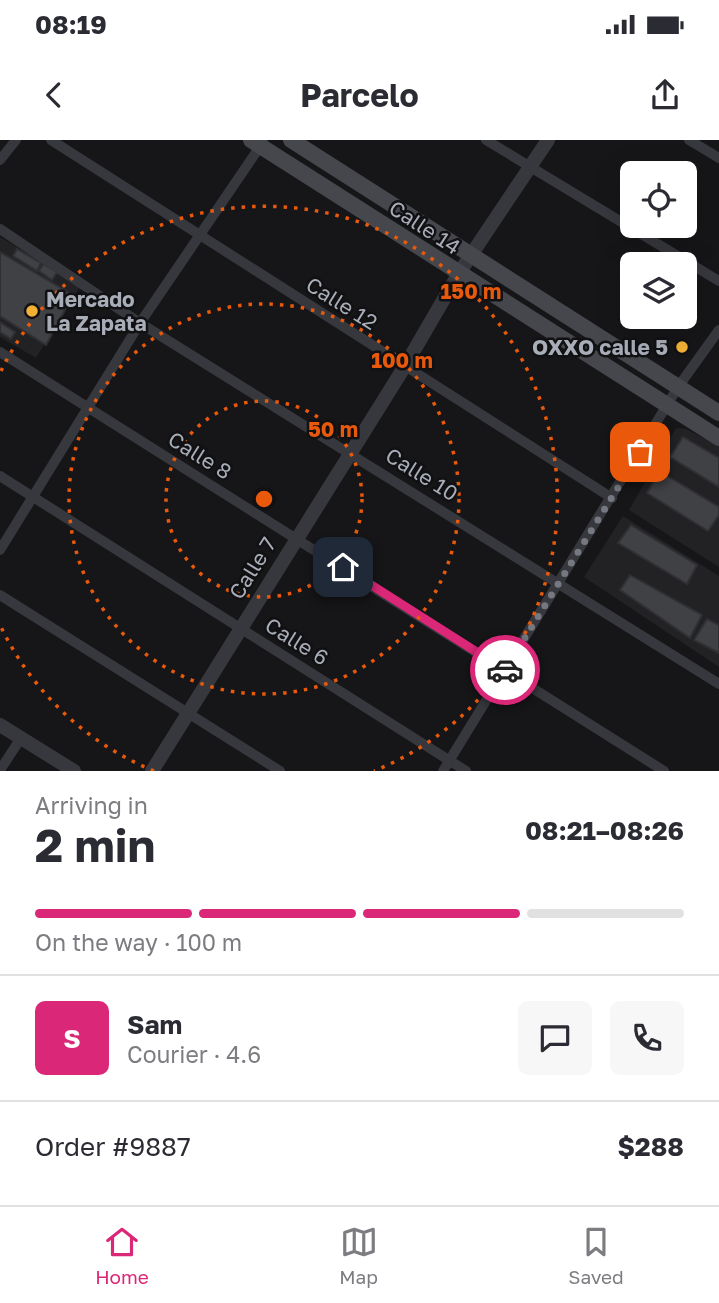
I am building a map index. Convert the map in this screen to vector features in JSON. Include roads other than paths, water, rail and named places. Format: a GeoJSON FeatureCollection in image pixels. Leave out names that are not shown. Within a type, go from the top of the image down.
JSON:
{"type":"FeatureCollection","features":[{"type":"Feature","properties":{"kind":"main road","name":"Calle 14"},"geometry":{"type":"LineString","coordinates":[[291,140],[719,413]]}},
{"type":"Feature","properties":{"kind":"main road","name":"Calle 14"},"geometry":{"type":"LineString","coordinates":[[259,142],[719,438]]}},
{"type":"Feature","properties":{"kind":"street"},"geometry":{"type":"LineString","coordinates":[[0,160],[16,140]]}},
{"type":"Feature","properties":{"kind":"street","name":"Calle 12"},"geometry":{"type":"LineString","coordinates":[[51,140],[199,237],[612,498]]}},
{"type":"Feature","properties":{"kind":"street"},"geometry":{"type":"LineString","coordinates":[[486,140],[719,281]]}},
{"type":"Feature","properties":{"kind":"street","name":"Calle 7"},"geometry":{"type":"LineString","coordinates":[[152,771],[405,366],[459,273],[548,140]]}},
{"type":"Feature","properties":{"kind":"street"},"geometry":{"type":"LineString","coordinates":[[689,140],[719,158]]}},
{"type":"Feature","properties":{"kind":"street"},"geometry":{"type":"LineString","coordinates":[[0,550],[140,323],[259,142]]}},
{"type":"Feature","properties":{"kind":"street","name":"Calle 10"},"geometry":{"type":"LineString","coordinates":[[0,229],[140,323],[719,684]]}},
{"type":"Feature","properties":{"kind":"street"},"geometry":{"type":"LineString","coordinates":[[443,771],[560,584],[678,387],[719,330]]}},
{"type":"Feature","properties":{"kind":"street","name":"Calle 8"},"geometry":{"type":"LineString","coordinates":[[0,352],[664,771]]}},
{"type":"Feature","properties":{"kind":"street","name":"Calle 6"},"geometry":{"type":"LineString","coordinates":[[0,476],[466,771]]}},
{"type":"Feature","properties":{"kind":"street"},"geometry":{"type":"LineString","coordinates":[[0,595],[280,771]]}},
{"type":"Feature","properties":{"kind":"street"},"geometry":{"type":"LineString","coordinates":[[0,725],[74,771]]}},
{"type":"Feature","properties":{"kind":"street"},"geometry":{"type":"LineString","coordinates":[[0,770],[21,738]]}},
{"type":"Feature","properties":{"kind":"place","name":"Mercado La Zapata"},"geometry":{"type":"Point","coordinates":[32,311]}},
{"type":"Feature","properties":{"kind":"place","name":"OXXO calle 5"},"geometry":{"type":"Point","coordinates":[682,347]}}]}
